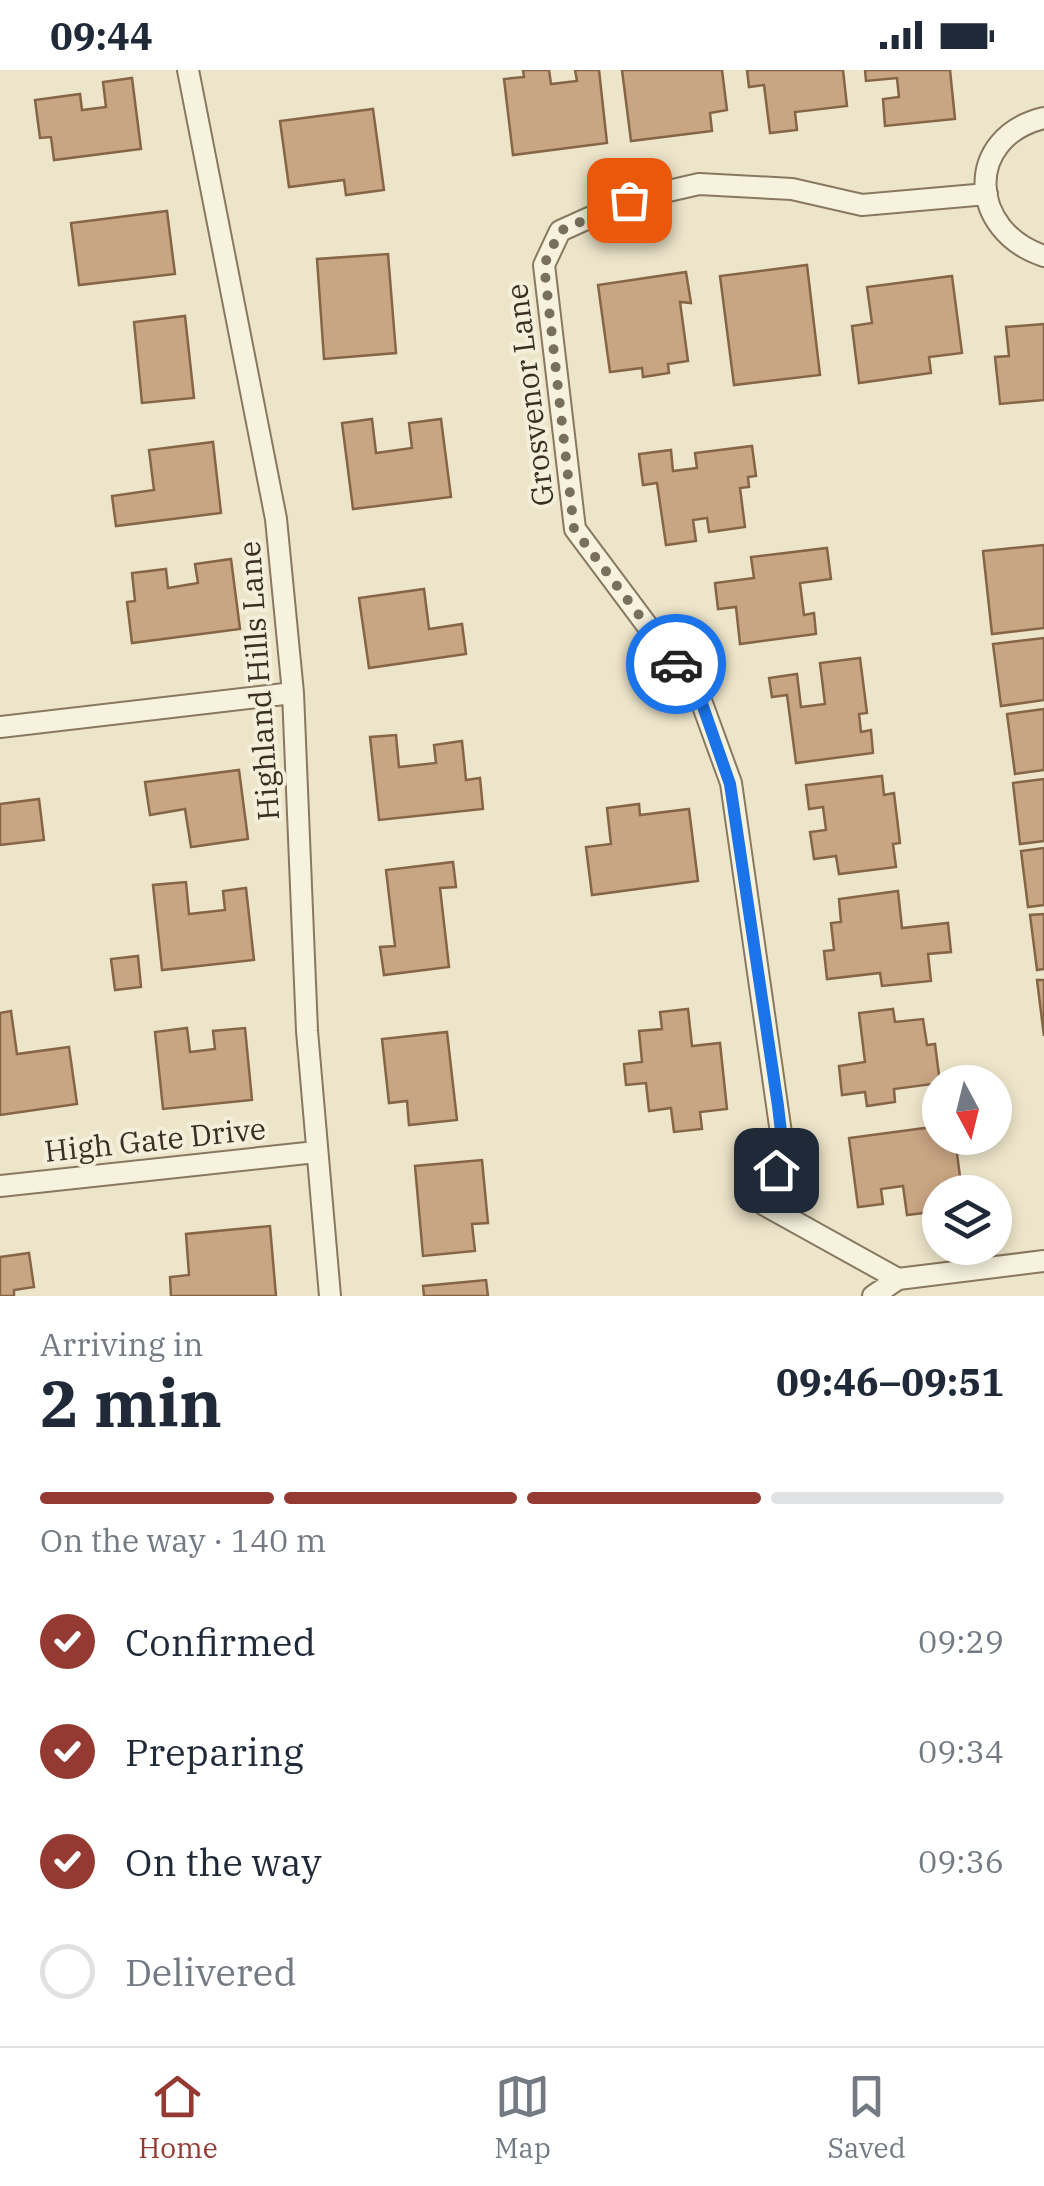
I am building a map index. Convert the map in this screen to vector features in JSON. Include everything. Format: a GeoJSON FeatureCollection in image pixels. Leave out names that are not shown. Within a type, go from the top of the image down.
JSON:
{"type":"FeatureCollection","features":[{"type":"Feature","properties":{"kind":"street","name":"Highland Hills Lane"},"geometry":{"type":"LineString","coordinates":[[188,70],[276,519],[292,693],[307,1031],[330,1296]]}},
{"type":"Feature","properties":{"kind":"street"},"geometry":{"type":"LineString","coordinates":[[1044,118],[1027,122],[1006,137],[991,158],[985,184],[989,210],[1002,232],[1022,249],[1044,256]]}},
{"type":"Feature","properties":{"kind":"street","name":"Grosvenor Lane"},"geometry":{"type":"LineString","coordinates":[[898,1279],[763,1204],[782,1140],[730,784],[699,695],[574,529],[544,265],[560,231],[629,200],[699,184],[792,189],[862,205],[987,194]]}},
{"type":"Feature","properties":{"kind":"street"},"geometry":{"type":"LineString","coordinates":[[0,727],[292,693]]}},
{"type":"Feature","properties":{"kind":"street","name":"High Gate Drive"},"geometry":{"type":"LineString","coordinates":[[0,1186],[316,1152]]}},
{"type":"Feature","properties":{"kind":"street"},"geometry":{"type":"LineString","coordinates":[[872,1296],[898,1279],[1044,1260]]}},
{"type":"Feature","properties":{"kind":"building"},"geometry":{"type":"Polygon","coordinates":[[[523,70],[549,70],[551,84],[577,81],[575,70],[599,70],[607,143],[513,155],[504,79],[524,77],[523,70]]]}},
{"type":"Feature","properties":{"kind":"building"},"geometry":{"type":"Polygon","coordinates":[[[622,70],[722,70],[727,110],[710,113],[712,131],[631,141],[622,70]]]}},
{"type":"Feature","properties":{"kind":"building"},"geometry":{"type":"Polygon","coordinates":[[[747,70],[843,70],[847,106],[795,112],[797,130],[770,133],[764,85],[749,87],[747,70]]]}},
{"type":"Feature","properties":{"kind":"building"},"geometry":{"type":"Polygon","coordinates":[[[865,70],[950,70],[955,119],[885,126],[883,99],[899,97],[897,78],[866,81],[865,70]]]}},
{"type":"Feature","properties":{"kind":"building"},"geometry":{"type":"Polygon","coordinates":[[[132,78],[141,149],[54,160],[51,137],[40,138],[35,100],[80,94],[82,110],[106,107],[103,82],[132,78]]]}},
{"type":"Feature","properties":{"kind":"building"},"geometry":{"type":"Polygon","coordinates":[[[373,109],[384,190],[346,195],[344,180],[289,187],[280,121],[373,109]]]}},
{"type":"Feature","properties":{"kind":"building"},"geometry":{"type":"Polygon","coordinates":[[[167,211],[175,274],[79,285],[71,223],[167,211]]]}},
{"type":"Feature","properties":{"kind":"building"},"geometry":{"type":"Polygon","coordinates":[[[388,254],[396,353],[324,359],[317,259],[388,254]]]}},
{"type":"Feature","properties":{"kind":"building"},"geometry":{"type":"Polygon","coordinates":[[[807,265],[820,375],[734,385],[720,276],[807,265]]]}},
{"type":"Feature","properties":{"kind":"building"},"geometry":{"type":"Polygon","coordinates":[[[686,272],[691,303],[680,302],[688,361],[668,364],[669,373],[643,377],[642,368],[610,372],[598,285],[686,272]]]}},
{"type":"Feature","properties":{"kind":"building"},"geometry":{"type":"Polygon","coordinates":[[[952,276],[962,353],[929,357],[931,373],[859,383],[852,326],[872,323],[867,287],[952,276]]]}},
{"type":"Feature","properties":{"kind":"building"},"geometry":{"type":"Polygon","coordinates":[[[185,316],[194,398],[142,403],[134,322],[185,316]]]}},
{"type":"Feature","properties":{"kind":"building"},"geometry":{"type":"Polygon","coordinates":[[[1044,324],[1044,400],[1000,404],[995,357],[1009,356],[1006,327],[1044,324]]]}},
{"type":"Feature","properties":{"kind":"building"},"geometry":{"type":"Polygon","coordinates":[[[372,419],[376,453],[412,448],[409,423],[441,419],[451,497],[353,509],[342,423],[372,419]]]}},
{"type":"Feature","properties":{"kind":"building"},"geometry":{"type":"Polygon","coordinates":[[[213,442],[221,513],[116,526],[112,496],[154,490],[149,450],[213,442]]]}},
{"type":"Feature","properties":{"kind":"building"},"geometry":{"type":"Polygon","coordinates":[[[752,446],[756,476],[748,477],[749,487],[740,488],[745,527],[709,532],[707,518],[693,520],[696,541],[666,545],[657,483],[643,485],[639,454],[671,450],[673,471],[697,468],[695,453],[752,446]]]}},
{"type":"Feature","properties":{"kind":"building"},"geometry":{"type":"Polygon","coordinates":[[[1044,545],[1044,628],[992,634],[983,551],[1044,545]]]}},
{"type":"Feature","properties":{"kind":"building"},"geometry":{"type":"Polygon","coordinates":[[[827,548],[831,579],[800,583],[804,615],[814,613],[816,634],[740,644],[736,607],[718,609],[715,583],[754,578],[751,557],[827,548]]]}},
{"type":"Feature","properties":{"kind":"building"},"geometry":{"type":"Polygon","coordinates":[[[231,559],[240,629],[132,643],[127,602],[135,601],[132,573],[166,569],[168,588],[198,583],[195,564],[231,559]]]}},
{"type":"Feature","properties":{"kind":"building"},"geometry":{"type":"Polygon","coordinates":[[[424,589],[429,629],[462,624],[466,654],[369,668],[359,598],[424,589]]]}},
{"type":"Feature","properties":{"kind":"building"},"geometry":{"type":"Polygon","coordinates":[[[1044,638],[1044,700],[1001,706],[993,644],[1044,638]]]}},
{"type":"Feature","properties":{"kind":"building"},"geometry":{"type":"Polygon","coordinates":[[[860,658],[867,713],[859,714],[861,732],[871,730],[873,753],[796,763],[787,695],[772,697],[769,678],[797,674],[801,707],[825,704],[820,663],[860,658]]]}},
{"type":"Feature","properties":{"kind":"building"},"geometry":{"type":"Polygon","coordinates":[[[1044,709],[1044,770],[1015,774],[1007,714],[1044,709]]]}},
{"type":"Feature","properties":{"kind":"building"},"geometry":{"type":"Polygon","coordinates":[[[396,735],[399,767],[436,763],[434,745],[462,741],[466,780],[480,778],[483,809],[379,820],[370,737],[396,735]]]}},
{"type":"Feature","properties":{"kind":"building"},"geometry":{"type":"Polygon","coordinates":[[[239,770],[248,839],[191,847],[185,809],[150,815],[145,782],[239,770]]]}},
{"type":"Feature","properties":{"kind":"building"},"geometry":{"type":"Polygon","coordinates":[[[882,776],[884,795],[894,793],[900,843],[893,844],[896,867],[839,874],[836,856],[814,859],[810,832],[826,830],[823,807],[809,809],[806,785],[882,776]]]}},
{"type":"Feature","properties":{"kind":"building"},"geometry":{"type":"Polygon","coordinates":[[[1044,779],[1044,841],[1020,844],[1013,783],[1044,779]]]}},
{"type":"Feature","properties":{"kind":"building"},"geometry":{"type":"Polygon","coordinates":[[[39,799],[44,840],[0,845],[0,804],[39,799]]]}},
{"type":"Feature","properties":{"kind":"building"},"geometry":{"type":"Polygon","coordinates":[[[639,804],[640,815],[689,809],[698,881],[592,895],[586,847],[611,844],[607,808],[639,804]]]}},
{"type":"Feature","properties":{"kind":"building"},"geometry":{"type":"Polygon","coordinates":[[[1044,848],[1044,905],[1028,907],[1021,851],[1044,848]]]}},
{"type":"Feature","properties":{"kind":"building"},"geometry":{"type":"Polygon","coordinates":[[[453,862],[456,887],[440,888],[449,967],[384,975],[380,947],[395,946],[386,870],[453,862]]]}},
{"type":"Feature","properties":{"kind":"building"},"geometry":{"type":"Polygon","coordinates":[[[186,882],[189,914],[225,910],[223,891],[246,888],[254,960],[162,970],[153,885],[186,882]]]}},
{"type":"Feature","properties":{"kind":"building"},"geometry":{"type":"Polygon","coordinates":[[[898,891],[902,928],[948,923],[951,952],[928,954],[931,981],[882,986],[880,973],[827,979],[824,951],[834,950],[831,923],[841,922],[839,899],[898,891]]]}},
{"type":"Feature","properties":{"kind":"building"},"geometry":{"type":"Polygon","coordinates":[[[1044,914],[1044,969],[1037,970],[1030,915],[1044,914]]]}},
{"type":"Feature","properties":{"kind":"building"},"geometry":{"type":"Polygon","coordinates":[[[138,956],[141,987],[115,990],[111,959],[138,956]]]}},
{"type":"Feature","properties":{"kind":"building"},"geometry":{"type":"Polygon","coordinates":[[[1037,980],[1044,980],[1044,1036],[1037,980]]]}},
{"type":"Feature","properties":{"kind":"building"},"geometry":{"type":"Polygon","coordinates":[[[688,1009],[692,1046],[720,1043],[727,1109],[700,1112],[702,1129],[674,1132],[671,1108],[649,1111],[646,1083],[626,1085],[624,1064],[642,1062],[639,1031],[662,1029],[660,1012],[688,1009]]]}},
{"type":"Feature","properties":{"kind":"building"},"geometry":{"type":"Polygon","coordinates":[[[893,1009],[895,1022],[923,1019],[927,1045],[935,1044],[938,1065],[922,1065],[922,1085],[894,1089],[895,1102],[867,1106],[865,1092],[842,1095],[839,1066],[865,1062],[859,1013],[893,1009]]]}},
{"type":"Feature","properties":{"kind":"building"},"geometry":{"type":"Polygon","coordinates":[[[11,1011],[17,1054],[69,1047],[77,1104],[0,1115],[0,1013],[11,1011]]]}},
{"type":"Feature","properties":{"kind":"building"},"geometry":{"type":"Polygon","coordinates":[[[187,1028],[190,1052],[215,1049],[213,1031],[245,1028],[252,1100],[163,1109],[155,1032],[187,1028]]]}},
{"type":"Feature","properties":{"kind":"building"},"geometry":{"type":"Polygon","coordinates":[[[447,1032],[457,1120],[409,1125],[407,1101],[389,1103],[382,1039],[447,1032]]]}},
{"type":"Feature","properties":{"kind":"building"},"geometry":{"type":"Polygon","coordinates":[[[922,1128],[922,1155],[957,1155],[960,1175],[922,1175],[922,1213],[907,1215],[903,1186],[881,1189],[883,1204],[858,1207],[849,1138],[922,1128]]]}},
{"type":"Feature","properties":{"kind":"building"},"geometry":{"type":"Polygon","coordinates":[[[482,1160],[488,1223],[472,1224],[475,1251],[423,1256],[415,1166],[482,1160]]]}},
{"type":"Feature","properties":{"kind":"building"},"geometry":{"type":"Polygon","coordinates":[[[270,1226],[276,1296],[171,1296],[170,1277],[189,1275],[186,1234],[270,1226]]]}},
{"type":"Feature","properties":{"kind":"building"},"geometry":{"type":"Polygon","coordinates":[[[29,1253],[34,1287],[14,1290],[14,1296],[0,1296],[0,1257],[29,1253]]]}},
{"type":"Feature","properties":{"kind":"building"},"geometry":{"type":"Polygon","coordinates":[[[486,1280],[488,1296],[424,1296],[423,1286],[486,1280]]]}},
{"type":"Feature","properties":{"kind":"way so far"},"geometry":{"type":"LineString","coordinates":[[629,200],[560,231],[544,265],[574,529],[676,664]]}},
{"type":"Feature","properties":{"kind":"route"},"geometry":{"type":"LineString","coordinates":[[676,664],[699,695],[730,784],[778,1106],[782,1140],[776,1170]]}}]}
